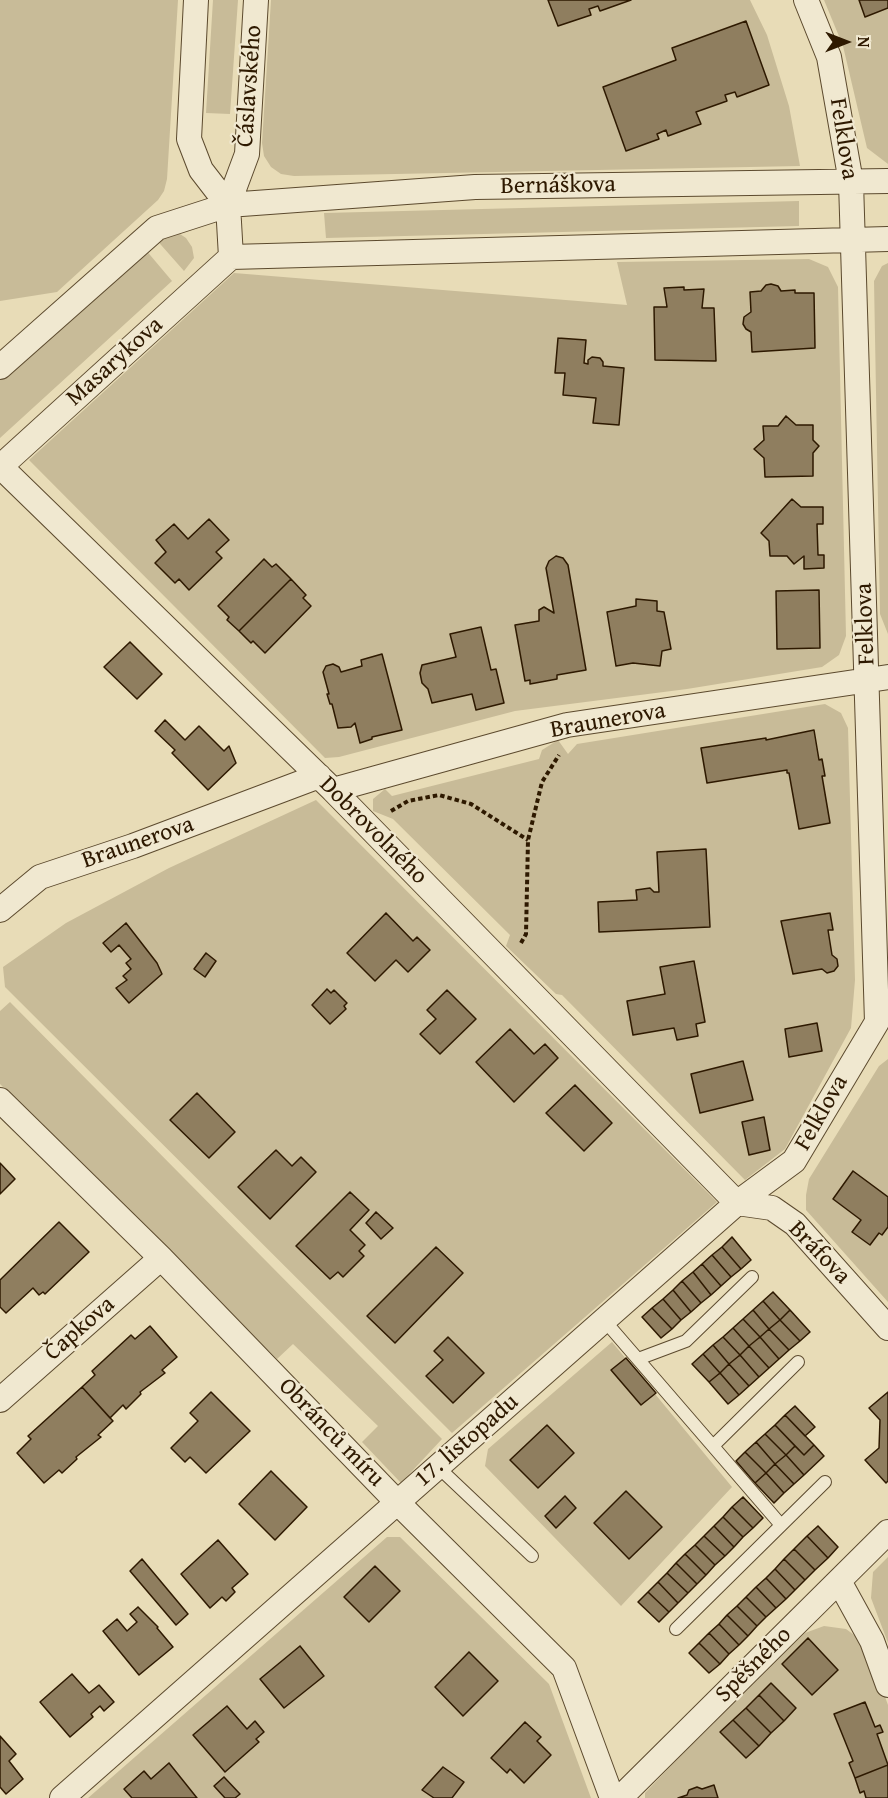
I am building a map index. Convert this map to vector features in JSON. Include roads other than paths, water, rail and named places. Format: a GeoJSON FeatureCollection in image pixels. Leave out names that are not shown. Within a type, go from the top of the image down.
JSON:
{"type":"FeatureCollection","features":[{"type":"Feature","properties":{"kind":"street"},"geometry":{"type":"LineString","coordinates":[[0,367],[157,228],[228,205],[201,170],[189,139],[196,0]]}},
{"type":"Feature","properties":{"kind":"street","name":"Čáslavského"},"geometry":{"type":"LineString","coordinates":[[231,257],[228,205],[247,154],[256,0]]}},
{"type":"Feature","properties":{"kind":"street","name":"Felklova"},"geometry":{"type":"LineString","coordinates":[[737,1203],[794,1161],[882,1021],[878,679],[851,182],[829,57],[806,0]]}},
{"type":"Feature","properties":{"kind":"street","name":"Bernáškova"},"geometry":{"type":"LineString","coordinates":[[228,205],[475,187],[888,181]]}},
{"type":"Feature","properties":{"kind":"street"},"geometry":{"type":"LineString","coordinates":[[231,257],[888,238]]}},
{"type":"Feature","properties":{"kind":"street","name":"Masarykova"},"geometry":{"type":"LineString","coordinates":[[0,467],[231,257]]}},
{"type":"Feature","properties":{"kind":"street","name":"Dobrovolného"},"geometry":{"type":"LineString","coordinates":[[0,467],[326,783],[737,1203]]}},
{"type":"Feature","properties":{"kind":"street","name":"Braunerova"},"geometry":{"type":"LineString","coordinates":[[0,909],[40,877],[326,783],[567,725],[878,679]]}},
{"type":"Feature","properties":{"kind":"street","name":"Obránců míru"},"geometry":{"type":"LineString","coordinates":[[0,1100],[160,1258],[397,1502],[564,1668],[612,1798]]}},
{"type":"Feature","properties":{"kind":"street","name":"17. listopadu"},"geometry":{"type":"LineString","coordinates":[[62,1798],[737,1203]]}},
{"type":"Feature","properties":{"kind":"street","name":"Bráfova"},"geometry":{"type":"LineString","coordinates":[[737,1203],[772,1208],[795,1224],[888,1328]]}},
{"type":"Feature","properties":{"kind":"street","name":"Čapkova"},"geometry":{"type":"LineString","coordinates":[[0,1400],[160,1258]]}},
{"type":"Feature","properties":{"kind":"street","name":"Spěšného"},"geometry":{"type":"LineString","coordinates":[[620,1798],[888,1532]]}},
{"type":"Feature","properties":{"kind":"street"},"geometry":{"type":"LineString","coordinates":[[839,1581],[872,1641],[888,1685]]}},
{"type":"Feature","properties":{"kind":"lane"},"geometry":{"type":"LineString","coordinates":[[638,1359],[686,1341],[752,1277]]}},
{"type":"Feature","properties":{"kind":"lane"},"geometry":{"type":"LineString","coordinates":[[604,1320],[781,1526]]}},
{"type":"Feature","properties":{"kind":"lane"},"geometry":{"type":"LineString","coordinates":[[713,1446],[798,1362]]}},
{"type":"Feature","properties":{"kind":"lane"},"geometry":{"type":"LineString","coordinates":[[438,1467],[532,1556]]}},
{"type":"Feature","properties":{"kind":"lane"},"geometry":{"type":"LineString","coordinates":[[676,1629],[825,1482]]}}]}
